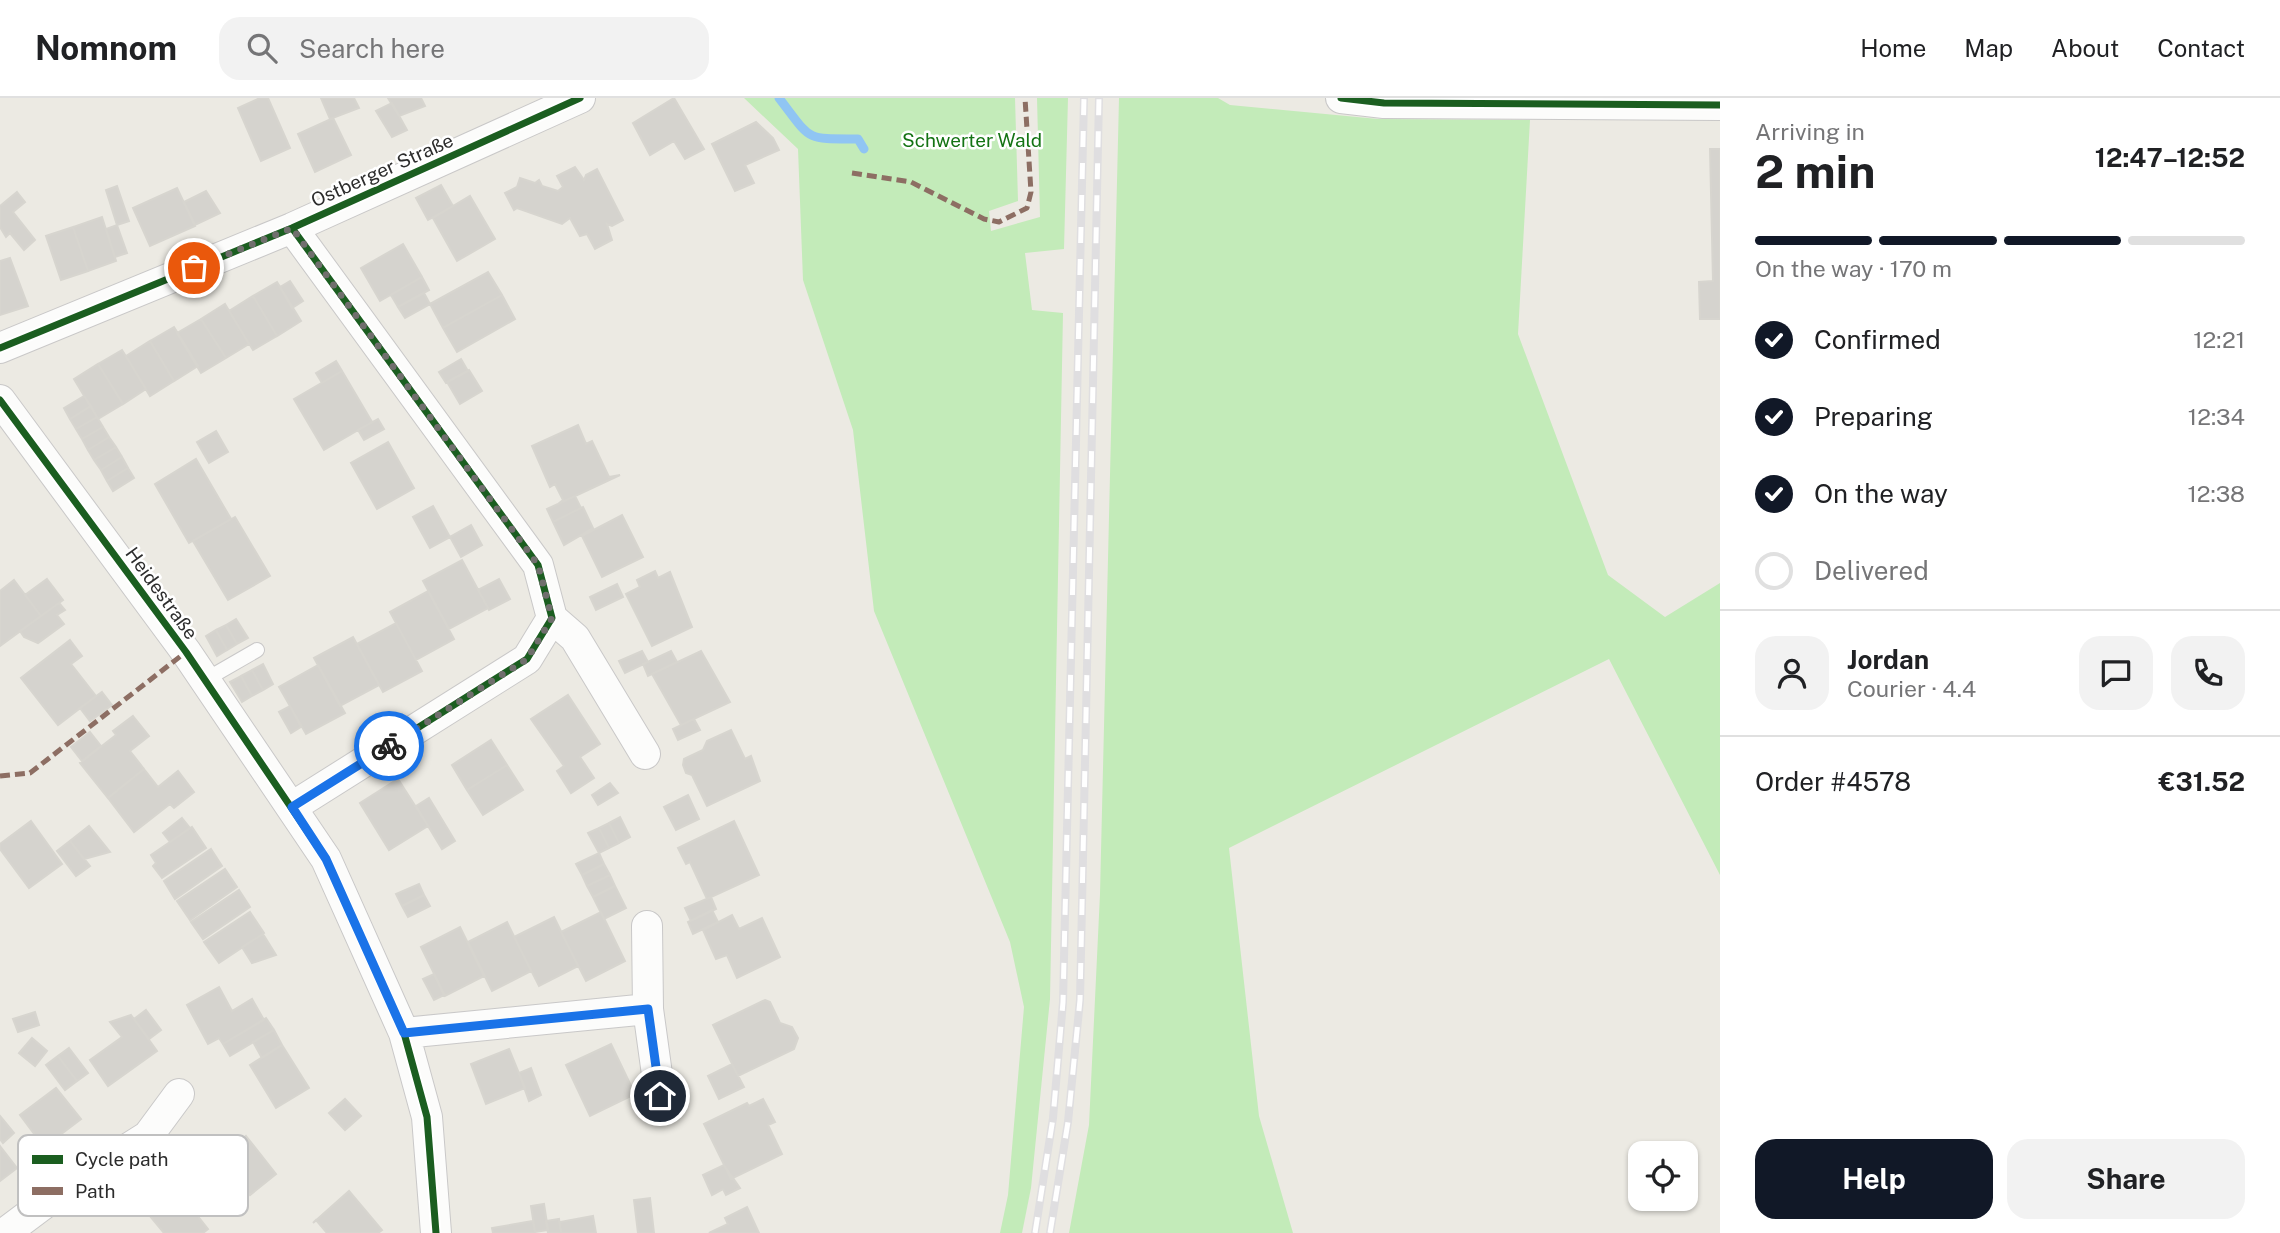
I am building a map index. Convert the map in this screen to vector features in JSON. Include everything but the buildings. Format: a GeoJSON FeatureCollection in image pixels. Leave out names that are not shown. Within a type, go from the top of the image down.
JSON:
{"type":"FeatureCollection","features":[{"type":"Feature","properties":{"kind":"street","name":"Ostberger Straße"},"geometry":{"type":"LineString","coordinates":[[0,348],[292,228],[580,98]]}},
{"type":"Feature","properties":{"kind":"street"},"geometry":{"type":"LineString","coordinates":[[1341,98],[1384,103],[1720,105]]}},
{"type":"Feature","properties":{"kind":"street"},"geometry":{"type":"LineString","coordinates":[[292,228],[538,565],[552,618],[575,638],[645,754]]}},
{"type":"Feature","properties":{"kind":"street","name":"Heidestraße"},"geometry":{"type":"LineString","coordinates":[[0,400],[205,680],[326,859],[404,1033],[427,1117],[436,1233]]}},
{"type":"Feature","properties":{"kind":"street"},"geometry":{"type":"LineString","coordinates":[[292,807],[527,659],[552,618]]}},
{"type":"Feature","properties":{"kind":"street"},"geometry":{"type":"LineString","coordinates":[[647,926],[648,1009],[660,1096]]}},
{"type":"Feature","properties":{"kind":"street"},"geometry":{"type":"LineString","coordinates":[[404,1033],[648,1009]]}},
{"type":"Feature","properties":{"kind":"street"},"geometry":{"type":"LineString","coordinates":[[149,1135],[179,1094]]}},
{"type":"Feature","properties":{"kind":"street"},"geometry":{"type":"LineString","coordinates":[[5,1233],[28,1216]]}},
{"type":"Feature","properties":{"kind":"lane"},"geometry":{"type":"LineString","coordinates":[[205,680],[257,650]]}},
{"type":"Feature","properties":{"kind":"green space","name":"Schwerter Wald"},"geometry":{"type":"Polygon","coordinates":[[[744,98],[1015,98],[1018,201],[989,211],[991,231],[1040,217],[1037,98],[1068,98],[1064,249],[1025,253],[1032,310],[1063,313],[1050,999],[1031,1188],[1022,1233],[1000,1233],[1008,1195],[1024,1007],[1010,942],[874,611],[853,430],[803,280],[798,149],[744,98]]]}},
{"type":"Feature","properties":{"kind":"green space"},"geometry":{"type":"Polygon","coordinates":[[[1119,98],[1218,98],[1230,105],[1378,119],[1530,120],[1518,334],[1608,575],[1665,617],[1720,583],[1720,875],[1609,659],[1229,848],[1259,1116],[1293,1233],[1069,1233],[1089,1125],[1100,894],[1119,98]]]}},
{"type":"Feature","properties":{"kind":"waterway"},"geometry":{"type":"LineString","coordinates":[[779,98],[811,135],[828,139],[858,139],[864,149]]}},
{"type":"Feature","properties":{"kind":"railway"},"geometry":{"type":"LineString","coordinates":[[1035,1233],[1053,1118],[1063,1002],[1084,98]]}},
{"type":"Feature","properties":{"kind":"railway"},"geometry":{"type":"LineString","coordinates":[[1050,1233],[1068,1122],[1080,1000],[1099,98]]}},
{"type":"Feature","properties":{"kind":"marked path"},"geometry":{"type":"LineString","coordinates":[[852,173],[911,182],[984,219],[999,222],[1027,208],[1031,192],[1025,98]]}},
{"type":"Feature","properties":{"kind":"marked path"},"geometry":{"type":"LineString","coordinates":[[0,776],[30,773],[186,652]]}},
{"type":"Feature","properties":{"kind":"cycle path"},"geometry":{"type":"LineString","coordinates":[[0,348],[292,228],[580,98]]}},
{"type":"Feature","properties":{"kind":"cycle path"},"geometry":{"type":"LineString","coordinates":[[1341,98],[1384,103],[1720,105]]}},
{"type":"Feature","properties":{"kind":"cycle path"},"geometry":{"type":"LineString","coordinates":[[292,228],[538,565],[552,618],[527,659],[292,807]]}},
{"type":"Feature","properties":{"kind":"cycle path"},"geometry":{"type":"LineString","coordinates":[[0,400],[186,652],[326,859],[404,1033],[427,1117],[436,1233]]}},
{"type":"Feature","properties":{"kind":"way so far"},"geometry":{"type":"LineString","coordinates":[[194,268],[292,228],[538,565],[552,618],[527,659],[389,746]]}},
{"type":"Feature","properties":{"kind":"route"},"geometry":{"type":"LineString","coordinates":[[389,746],[292,807],[326,859],[404,1033],[648,1009],[660,1096]]}}]}
